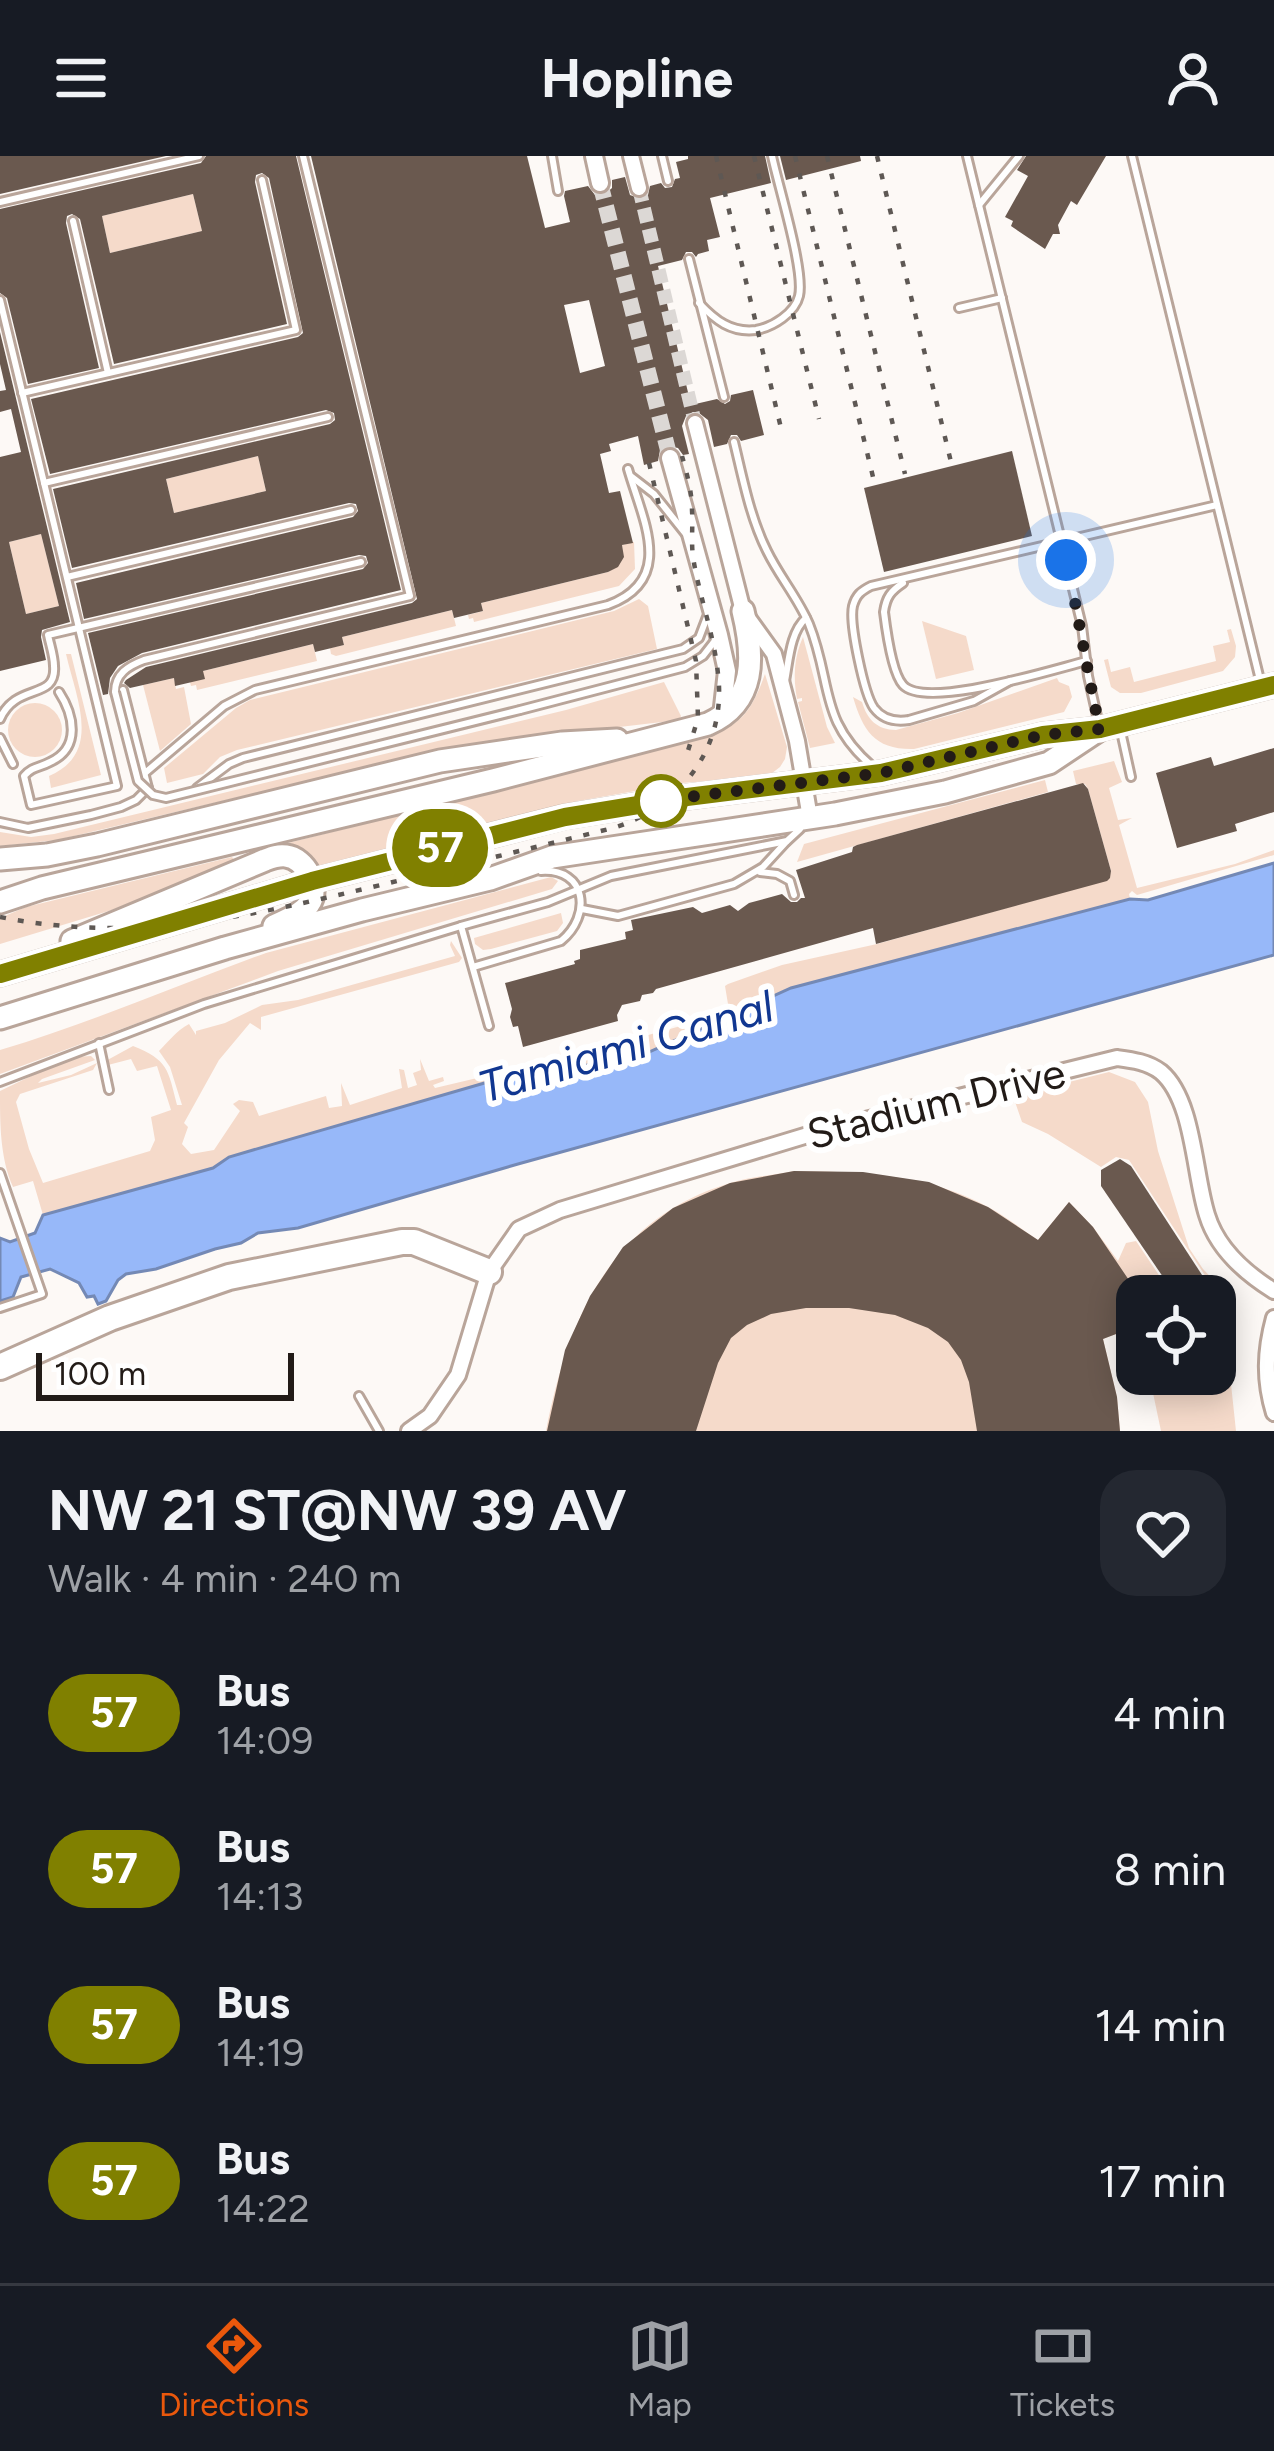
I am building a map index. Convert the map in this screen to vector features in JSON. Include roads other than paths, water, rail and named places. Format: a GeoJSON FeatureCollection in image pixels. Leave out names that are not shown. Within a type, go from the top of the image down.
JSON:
{"type":"FeatureCollection","features":[{"type":"Feature","properties":{"kind":"highway"},"geometry":{"type":"LineString","coordinates":[[0,1367],[110,1318],[229,1277],[402,1242],[428,1247],[488,1272]]}},
{"type":"Feature","properties":{"kind":"main road"},"geometry":{"type":"LineString","coordinates":[[0,902],[693,730],[722,717],[734,705],[748,676],[751,646],[743,611]]}},
{"type":"Feature","properties":{"kind":"main road"},"geometry":{"type":"LineString","coordinates":[[0,974],[312,881],[565,817],[881,773],[1043,735],[1110,726],[1268,686]]}},
{"type":"Feature","properties":{"kind":"main road"},"geometry":{"type":"LineString","coordinates":[[0,1018],[225,948],[490,879],[552,857],[810,818],[945,792],[1049,763],[1110,726]]}},
{"type":"Feature","properties":{"kind":"main road"},"geometry":{"type":"LineString","coordinates":[[0,859],[63,853],[440,761],[562,743],[648,741]]}},
{"type":"Feature","properties":{"kind":"main road"},"geometry":{"type":"LineString","coordinates":[[0,974],[276,856],[298,860],[312,881],[314,895],[305,908],[225,948]]}},
{"type":"Feature","properties":{"kind":"street"},"geometry":{"type":"LineString","coordinates":[[594,156],[600,183]]}},
{"type":"Feature","properties":{"kind":"street"},"geometry":{"type":"LineString","coordinates":[[631,156],[639,188]]}},
{"type":"Feature","properties":{"kind":"street"},"geometry":{"type":"LineString","coordinates":[[695,422],[743,611],[775,655],[810,818]]}},
{"type":"Feature","properties":{"kind":"street"},"geometry":{"type":"LineString","coordinates":[[670,458],[727,671],[722,717]]}},
{"type":"Feature","properties":{"kind":"street","name":"Stadium Drive"},"geometry":{"type":"LineString","coordinates":[[488,1272],[519,1229],[560,1210],[820,1131],[1117,1058],[1138,1060],[1160,1072],[1174,1088],[1208,1219],[1250,1276],[1274,1291]]}},
{"type":"Feature","properties":{"kind":"street"},"geometry":{"type":"LineString","coordinates":[[409,1431],[430,1416],[458,1375],[488,1272]]}},
{"type":"Feature","properties":{"kind":"street"},"geometry":{"type":"LineString","coordinates":[[1274,1318],[1266,1352],[1267,1388],[1274,1413]]}},
{"type":"Feature","properties":{"kind":"lane"},"geometry":{"type":"LineString","coordinates":[[0,202],[199,156]]}},
{"type":"Feature","properties":{"kind":"lane"},"geometry":{"type":"LineString","coordinates":[[303,156],[410,596],[132,664],[118,677],[138,781],[153,795],[166,798],[520,710],[685,667],[704,656],[719,635]]}},
{"type":"Feature","properties":{"kind":"lane"},"geometry":{"type":"LineString","coordinates":[[552,156],[558,191]]}},
{"type":"Feature","properties":{"kind":"lane"},"geometry":{"type":"LineString","coordinates":[[662,156],[668,181]]}},
{"type":"Feature","properties":{"kind":"lane"},"geometry":{"type":"LineString","coordinates":[[699,303],[716,320],[743,331],[770,327],[796,304],[800,282],[772,156]]}},
{"type":"Feature","properties":{"kind":"lane"},"geometry":{"type":"LineString","coordinates":[[967,156],[1087,661],[1131,777]]}},
{"type":"Feature","properties":{"kind":"lane"},"geometry":{"type":"LineString","coordinates":[[979,205],[1018,156]]}},
{"type":"Feature","properties":{"kind":"lane"},"geometry":{"type":"LineString","coordinates":[[1132,156],[1217,505],[1268,686]]}},
{"type":"Feature","properties":{"kind":"lane"},"geometry":{"type":"LineString","coordinates":[[22,392],[296,330],[262,180]]}},
{"type":"Feature","properties":{"kind":"lane"},"geometry":{"type":"LineString","coordinates":[[73,221],[108,373]]}},
{"type":"Feature","properties":{"kind":"lane"},"geometry":{"type":"LineString","coordinates":[[688,259],[724,397]]}},
{"type":"Feature","properties":{"kind":"lane"},"geometry":{"type":"LineString","coordinates":[[959,308],[1002,298]]}},
{"type":"Feature","properties":{"kind":"lane"},"geometry":{"type":"LineString","coordinates":[[0,300],[117,786],[31,805],[24,776],[63,754],[73,732],[68,706],[59,692]]}},
{"type":"Feature","properties":{"kind":"lane"},"geometry":{"type":"LineString","coordinates":[[44,483],[328,417]]}},
{"type":"Feature","properties":{"kind":"lane"},"geometry":{"type":"LineString","coordinates":[[734,442],[759,533],[806,618],[839,729],[881,773]]}},
{"type":"Feature","properties":{"kind":"lane"},"geometry":{"type":"LineString","coordinates":[[145,773],[224,706],[255,690],[608,605],[629,596],[645,579],[650,550],[628,472],[654,494],[693,543]]}},
{"type":"Feature","properties":{"kind":"lane"},"geometry":{"type":"LineString","coordinates":[[1010,681],[974,701],[909,720],[891,720],[874,708],[866,686],[852,621],[858,595],[872,586],[1217,505]]}},
{"type":"Feature","properties":{"kind":"lane"},"geometry":{"type":"LineString","coordinates":[[67,577],[351,510]]}},
{"type":"Feature","properties":{"kind":"lane"},"geometry":{"type":"LineString","coordinates":[[0,719],[12,700],[52,682],[55,669],[48,635],[361,562]]}},
{"type":"Feature","properties":{"kind":"lane"},"geometry":{"type":"LineString","coordinates":[[910,579],[892,590],[884,611],[904,687],[927,694],[1010,681],[1087,661]]}},
{"type":"Feature","properties":{"kind":"lane"},"geometry":{"type":"LineString","coordinates":[[119,691],[148,788],[170,796],[199,788],[243,758],[682,650],[702,633],[710,604]]}},
{"type":"Feature","properties":{"kind":"lane"},"geometry":{"type":"LineString","coordinates":[[784,688],[794,640],[806,618]]}},
{"type":"Feature","properties":{"kind":"lane"},"geometry":{"type":"LineString","coordinates":[[0,738],[14,764]]}},
{"type":"Feature","properties":{"kind":"lane"},"geometry":{"type":"LineString","coordinates":[[0,822],[28,828],[91,815],[136,800],[148,788]]}},
{"type":"Feature","properties":{"kind":"lane"},"geometry":{"type":"LineString","coordinates":[[582,909],[619,916],[734,884],[763,867],[810,818]]}},
{"type":"Feature","properties":{"kind":"lane"},"geometry":{"type":"LineString","coordinates":[[0,1082],[205,1004],[548,902],[611,876],[787,841]]}},
{"type":"Feature","properties":{"kind":"lane"},"geometry":{"type":"LineString","coordinates":[[472,968],[561,941],[582,909],[577,889],[559,871],[490,879]]}},
{"type":"Feature","properties":{"kind":"lane"},"geometry":{"type":"LineString","coordinates":[[756,871],[795,883],[794,895]]}},
{"type":"Feature","properties":{"kind":"lane"},"geometry":{"type":"LineString","coordinates":[[461,926],[489,1026]]}},
{"type":"Feature","properties":{"kind":"lane"},"geometry":{"type":"LineString","coordinates":[[99,1042],[109,1090]]}},
{"type":"Feature","properties":{"kind":"lane"},"geometry":{"type":"LineString","coordinates":[[0,1173],[42,1294],[0,1308]]}},
{"type":"Feature","properties":{"kind":"lane"},"geometry":{"type":"LineString","coordinates":[[359,1396],[379,1431]]}},
{"type":"Feature","properties":{"kind":"water"},"geometry":{"type":"Polygon","coordinates":[[[1274,863],[1274,955],[298,1228],[258,1233],[241,1243],[126,1274],[106,1301],[98,1304],[79,1283],[50,1269],[21,1277],[13,1297],[0,1301],[0,1238],[10,1242],[35,1233],[43,1215],[519,1073],[569,1069],[649,1052],[791,988],[1130,899],[1148,900],[1274,863]]]}},
{"type":"Feature","properties":{"kind":"tunnel"},"geometry":{"type":"LineString","coordinates":[[600,183],[670,458]]}},
{"type":"Feature","properties":{"kind":"tunnel"},"geometry":{"type":"LineString","coordinates":[[639,188],[695,423]]}},
{"type":"Feature","properties":{"kind":"railway"},"geometry":{"type":"LineString","coordinates":[[716,156],[781,428]]}},
{"type":"Feature","properties":{"kind":"railway"},"geometry":{"type":"LineString","coordinates":[[754,156],[819,419]]}},
{"type":"Feature","properties":{"kind":"railway"},"geometry":{"type":"LineString","coordinates":[[795,156],[874,481]]}},
{"type":"Feature","properties":{"kind":"railway"},"geometry":{"type":"LineString","coordinates":[[827,156],[905,474]]}},
{"type":"Feature","properties":{"kind":"railway"},"geometry":{"type":"LineString","coordinates":[[877,156],[951,462]]}},
{"type":"Feature","properties":{"kind":"railway"},"geometry":{"type":"LineString","coordinates":[[0,917],[98,928],[238,916],[613,828],[659,805],[678,789],[707,749],[719,701],[716,659],[693,557],[691,496],[682,456]]}},
{"type":"Feature","properties":{"kind":"railway"},"geometry":{"type":"LineString","coordinates":[[649,463],[696,661],[698,718],[687,754]]}},
{"type":"Feature","properties":{"kind":"water label","name":"Tamiami Canal"},"geometry":{"type":"Point","coordinates":[626,1046]}}]}
